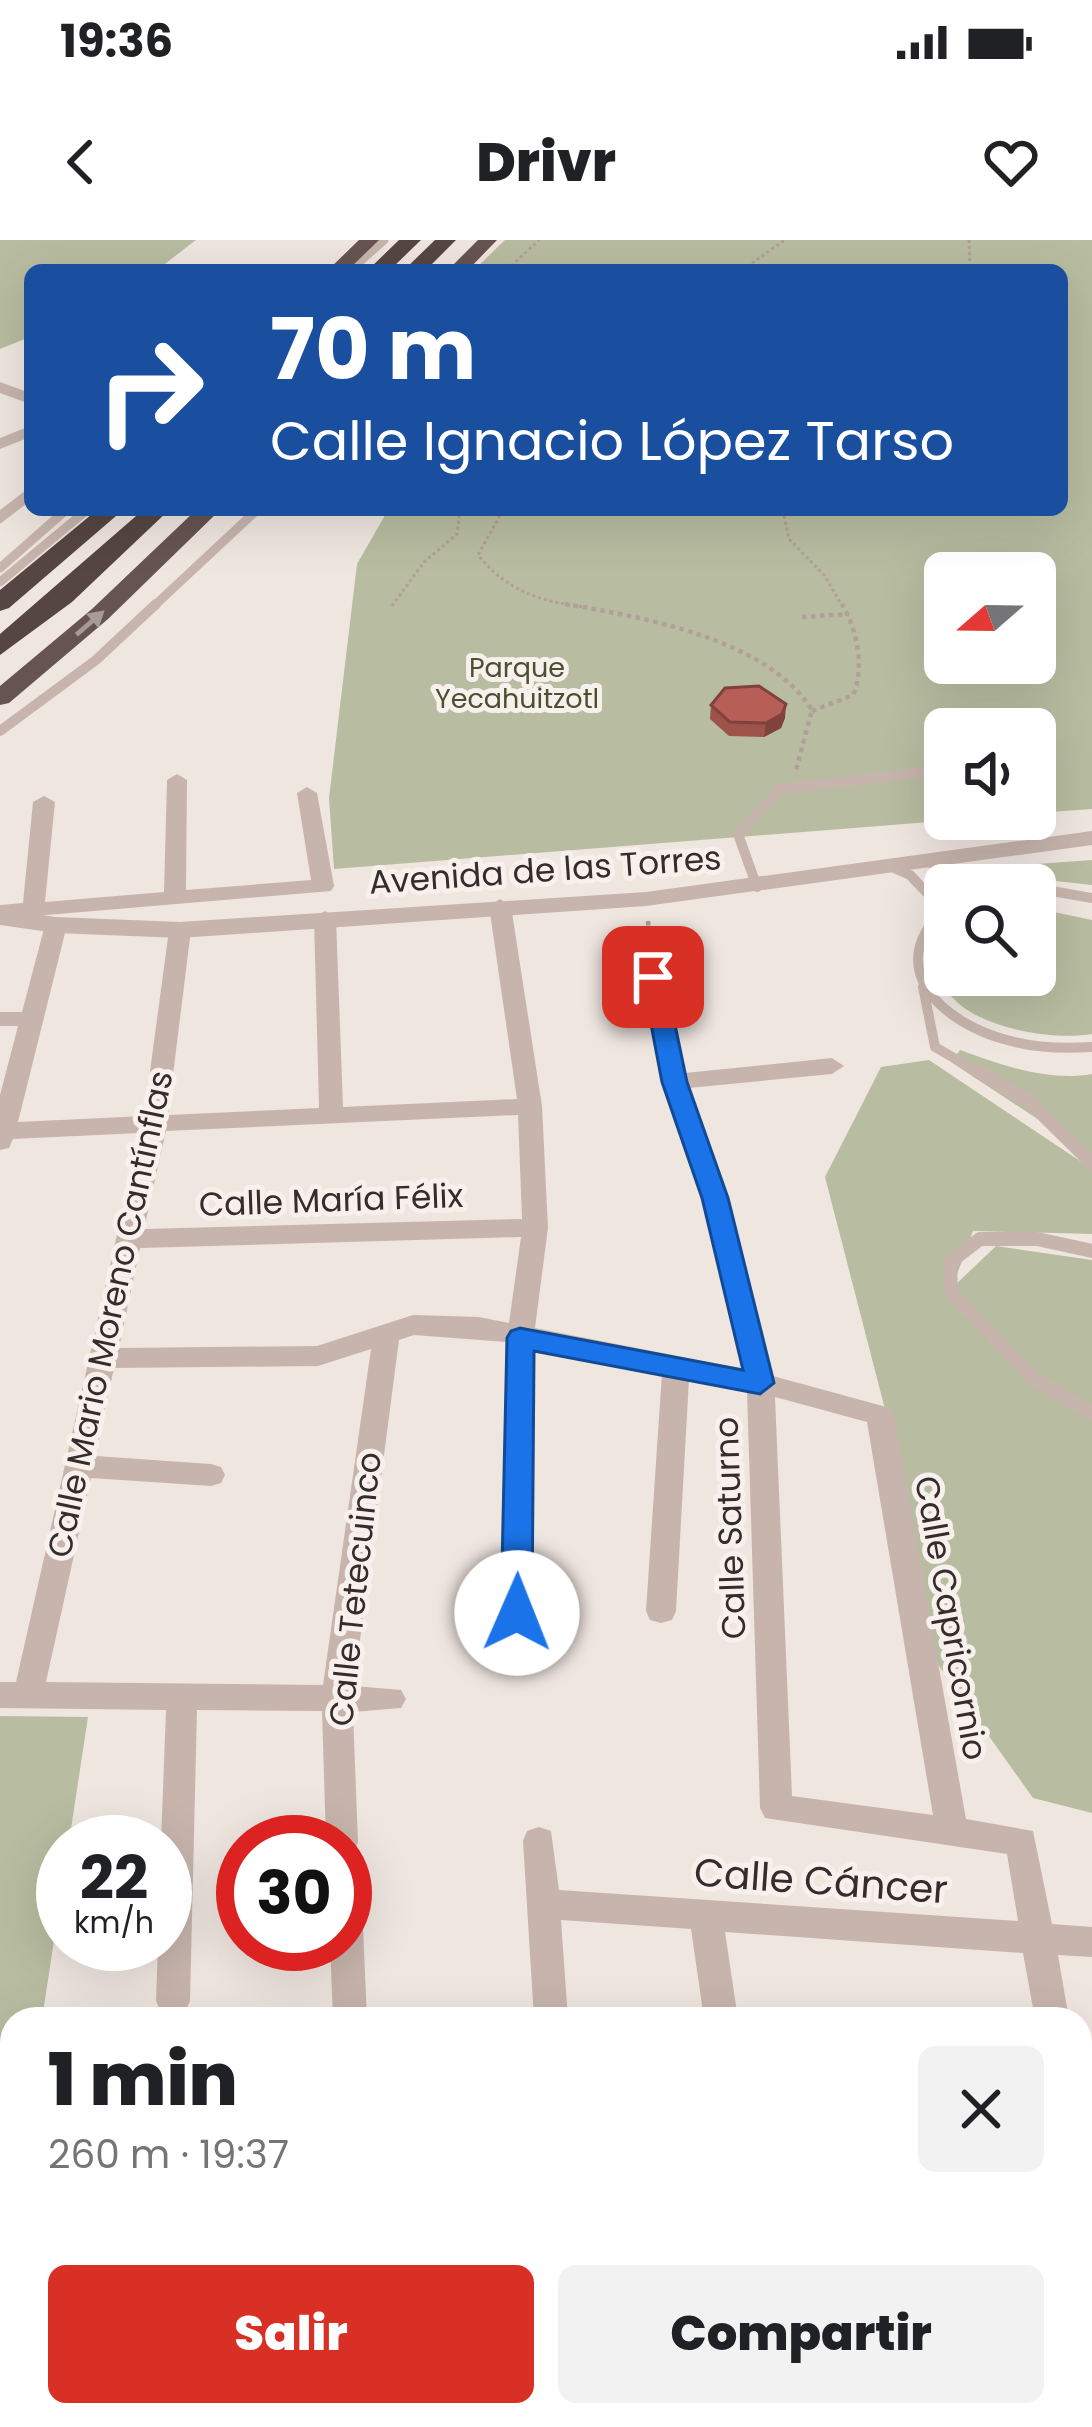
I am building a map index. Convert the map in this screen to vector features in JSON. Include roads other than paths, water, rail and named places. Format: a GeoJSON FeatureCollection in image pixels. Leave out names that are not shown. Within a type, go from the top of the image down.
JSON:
{"type":"FeatureCollection","features":[{"type":"Feature","properties":{"kind":"highway"},"geometry":{"type":"LineString","coordinates":[[345,264],[372,240]]}},
{"type":"Feature","properties":{"kind":"highway"},"geometry":{"type":"LineString","coordinates":[[385,264],[411,240]]}},
{"type":"Feature","properties":{"kind":"highway"},"geometry":{"type":"LineString","coordinates":[[420,264],[446,240]]}},
{"type":"Feature","properties":{"kind":"highway"},"geometry":{"type":"LineString","coordinates":[[464,264],[488,240]]}},
{"type":"Feature","properties":{"kind":"highway"},"geometry":{"type":"LineString","coordinates":[[0,566],[59,516]]}},
{"type":"Feature","properties":{"kind":"highway"},"geometry":{"type":"LineString","coordinates":[[0,603],[104,516]]}},
{"type":"Feature","properties":{"kind":"highway"},"geometry":{"type":"LineString","coordinates":[[0,647],[63,597],[151,516]]}},
{"type":"Feature","properties":{"kind":"highway"},"geometry":{"type":"LineString","coordinates":[[0,698],[100,614],[203,516]]}},
{"type":"Feature","properties":{"kind":"street"},"geometry":{"type":"LineString","coordinates":[[0,519],[24,497]]}},
{"type":"Feature","properties":{"kind":"street"},"geometry":{"type":"LineString","coordinates":[[175,898],[177,780]]}},
{"type":"Feature","properties":{"kind":"street","name":"Avenida de las Torres"},"geometry":{"type":"LineString","coordinates":[[0,914],[322,886],[307,794]]}},
{"type":"Feature","properties":{"kind":"street"},"geometry":{"type":"LineString","coordinates":[[33,910],[44,802]]}},
{"type":"Feature","properties":{"kind":"street","name":"Avenida de las Torres"},"geometry":{"type":"LineString","coordinates":[[0,914],[56,926],[180,930],[646,899],[1092,838]]}},
{"type":"Feature","properties":{"kind":"street"},"geometry":{"type":"LineString","coordinates":[[500,906],[530,1106],[535,1228],[520,1338],[517,1613]]}},
{"type":"Feature","properties":{"kind":"street"},"geometry":{"type":"LineString","coordinates":[[325,918],[331,1115]]}},
{"type":"Feature","properties":{"kind":"street"},"geometry":{"type":"LineString","coordinates":[[56,926],[1,1134],[530,1106]]}},
{"type":"Feature","properties":{"kind":"street","name":"Calle Mario Moreno Cantínflas"},"geometry":{"type":"LineString","coordinates":[[14,1695],[82,1466],[155,1123],[180,930]]}},
{"type":"Feature","properties":{"kind":"street","name":"Calle Saturno"},"geometry":{"type":"LineString","coordinates":[[653,977],[675,1082],[715,1198],[760,1383],[776,1808],[952,1834]]}},
{"type":"Feature","properties":{"kind":"street"},"geometry":{"type":"LineString","coordinates":[[0,1019],[32,1019]]}},
{"type":"Feature","properties":{"kind":"street"},"geometry":{"type":"LineString","coordinates":[[675,1082],[832,1066]]}},
{"type":"Feature","properties":{"kind":"street","name":"Calle María Félix"},"geometry":{"type":"LineString","coordinates":[[129,1239],[535,1228]]}},
{"type":"Feature","properties":{"kind":"street"},"geometry":{"type":"LineString","coordinates":[[104,1358],[318,1356],[413,1325],[479,1327],[760,1383]]}},
{"type":"Feature","properties":{"kind":"street","name":"Calle Tetecuinco"},"geometry":{"type":"LineString","coordinates":[[341,1815],[337,1699],[386,1337]]}},
{"type":"Feature","properties":{"kind":"street"},"geometry":{"type":"LineString","coordinates":[[661,1611],[676,1366]]}},
{"type":"Feature","properties":{"kind":"street","name":"Calle Capricornio"},"geometry":{"type":"LineString","coordinates":[[760,1383],[880,1415],[952,1834]]}},
{"type":"Feature","properties":{"kind":"street"},"geometry":{"type":"LineString","coordinates":[[82,1466],[212,1474]]}},
{"type":"Feature","properties":{"kind":"street"},"geometry":{"type":"LineString","coordinates":[[14,1695],[390,1699]]}},
{"type":"Feature","properties":{"kind":"street"},"geometry":{"type":"LineString","coordinates":[[173,2001],[182,1700]]}},
{"type":"Feature","properties":{"kind":"street"},"geometry":{"type":"LineString","coordinates":[[952,1834],[1021,1841],[1049,2007]]}},
{"type":"Feature","properties":{"kind":"street"},"geometry":{"type":"LineString","coordinates":[[539,1840],[550,2007]]}},
{"type":"Feature","properties":{"kind":"street","name":"Calle Cáncer"},"geometry":{"type":"LineString","coordinates":[[544,1904],[1092,1942]]}},
{"type":"Feature","properties":{"kind":"street"},"geometry":{"type":"LineString","coordinates":[[706,1916],[720,2007]]}},
{"type":"Feature","properties":{"kind":"street"},"geometry":{"type":"LineString","coordinates":[[348,1971],[349,2007]]}},
{"type":"Feature","properties":{"kind":"lane"},"geometry":{"type":"LineString","coordinates":[[357,264],[384,240]]}},
{"type":"Feature","properties":{"kind":"lane"},"geometry":{"type":"LineString","coordinates":[[0,582],[79,516]]}},
{"type":"Feature","properties":{"kind":"lane"},"geometry":{"type":"LineString","coordinates":[[0,731],[96,660],[251,516]]}},
{"type":"Feature","properties":{"kind":"lane"},"geometry":{"type":"LineString","coordinates":[[757,887],[738,834],[780,789],[924,772]]}},
{"type":"Feature","properties":{"kind":"lane"},"geometry":{"type":"LineString","coordinates":[[929,862],[932,864]]}},
{"type":"Feature","properties":{"kind":"lane"},"geometry":{"type":"LineString","coordinates":[[894,868],[910,875],[924,890]]}},
{"type":"Feature","properties":{"kind":"lane"},"geometry":{"type":"LineString","coordinates":[[1056,890],[1092,896]]}},
{"type":"Feature","properties":{"kind":"lane"},"geometry":{"type":"LineString","coordinates":[[924,929],[915,960],[935,1047],[1029,1101],[1092,1163]]}},
{"type":"Feature","properties":{"kind":"lane"},"geometry":{"type":"LineString","coordinates":[[922,982],[948,1011],[988,1034],[1055,1049],[1092,1047]]}},
{"type":"Feature","properties":{"kind":"lane"},"geometry":{"type":"LineString","coordinates":[[1092,1251],[1037,1239],[980,1239],[950,1262],[951,1292],[1034,1379],[1092,1413]]}},
{"type":"Feature","properties":{"kind":"park label","name":"Parque Yecahuitzotl"},"geometry":{"type":"Point","coordinates":[517,682]}}]}
